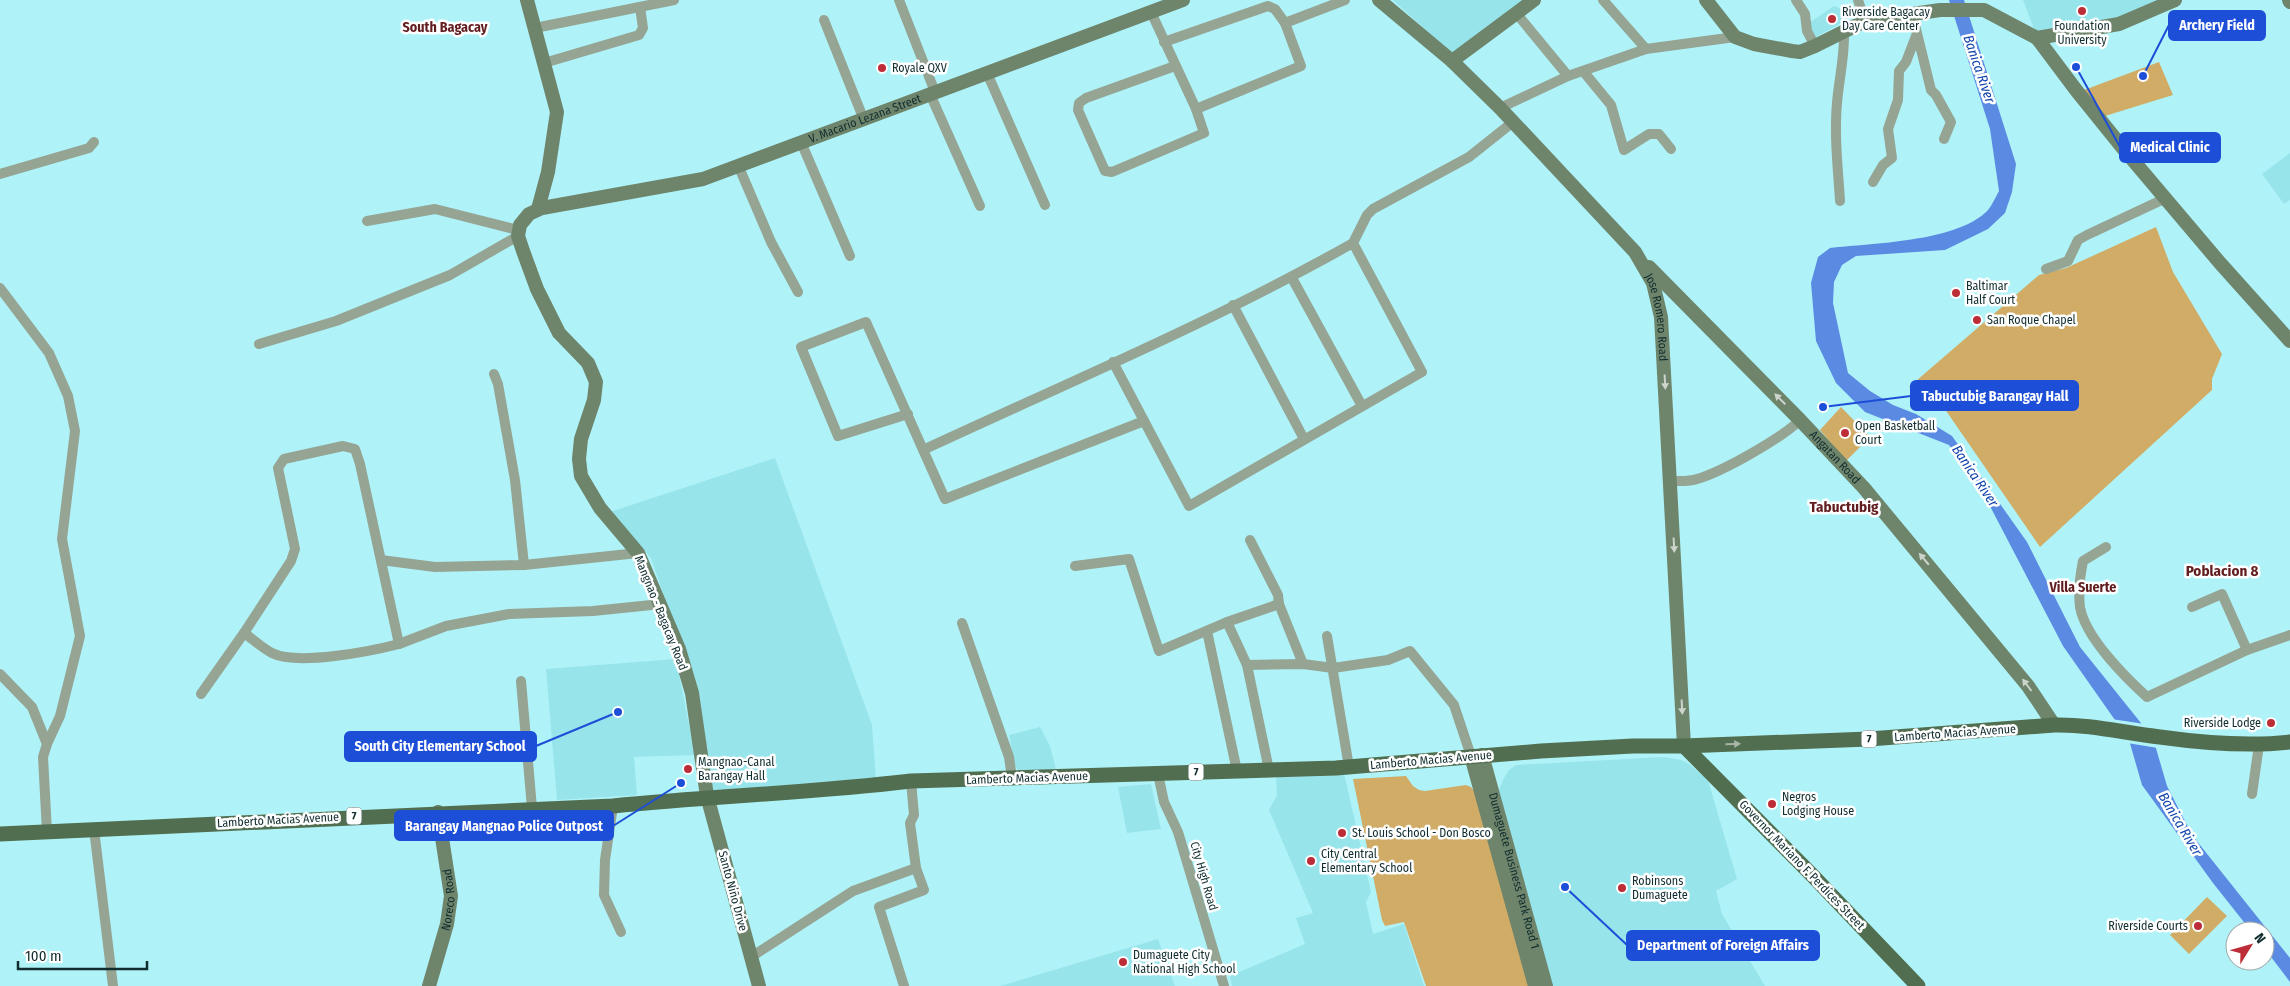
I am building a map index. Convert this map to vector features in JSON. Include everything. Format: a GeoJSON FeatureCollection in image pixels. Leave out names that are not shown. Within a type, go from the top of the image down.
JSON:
{"type":"FeatureCollection","features":[{"type":"Feature","properties":{"kind":"main road","name":"7"},"geometry":{"type":"LineString","coordinates":[[2054,725],[2080,724],[2160,737],[2259,745],[2290,742]]}},
{"type":"Feature","properties":{"kind":"main road","name":"Lamberto Macias Avenue"},"geometry":{"type":"LineString","coordinates":[[0,834],[438,812],[613,806],[708,796],[872,786],[911,780],[1349,767],[1476,755],[1633,746],[1684,746],[1869,739],[2054,725]]}},
{"type":"Feature","properties":{"kind":"main road","name":"Governor Mariano F. Perdices Street"},"geometry":{"type":"LineString","coordinates":[[1684,746],[1918,986]]}},
{"type":"Feature","properties":{"kind":"street"},"geometry":{"type":"LineString","coordinates":[[259,344],[336,321],[450,275],[518,233],[524,219],[538,210],[547,179],[557,112],[527,0]]}},
{"type":"Feature","properties":{"kind":"street"},"geometry":{"type":"LineString","coordinates":[[535,28],[674,0]]}},
{"type":"Feature","properties":{"kind":"street"},"geometry":{"type":"LineString","coordinates":[[899,0],[932,93],[980,206]]}},
{"type":"Feature","properties":{"kind":"street","name":"V. Macario Lezana Street"},"geometry":{"type":"LineString","coordinates":[[538,210],[703,179],[1182,0]]}},
{"type":"Feature","properties":{"kind":"street"},"geometry":{"type":"LineString","coordinates":[[1285,23],[1345,0]]}},
{"type":"Feature","properties":{"kind":"street","name":"Jose Romero Road"},"geometry":{"type":"LineString","coordinates":[[1379,0],[1452,61],[1500,108],[1635,252],[1653,283],[1661,317],[1684,746]]}},
{"type":"Feature","properties":{"kind":"street"},"geometry":{"type":"LineString","coordinates":[[1452,61],[1534,0]]}},
{"type":"Feature","properties":{"kind":"street"},"geometry":{"type":"LineString","coordinates":[[1603,0],[1646,49]]}},
{"type":"Feature","properties":{"kind":"street"},"geometry":{"type":"LineString","coordinates":[[1706,0],[1736,37]]}},
{"type":"Feature","properties":{"kind":"street"},"geometry":{"type":"LineString","coordinates":[[1796,0],[1805,14],[1807,31],[1815,46]]}},
{"type":"Feature","properties":{"kind":"street"},"geometry":{"type":"LineString","coordinates":[[1858,0],[1865,21]]}},
{"type":"Feature","properties":{"kind":"street"},"geometry":{"type":"LineString","coordinates":[[2037,38],[2119,24],[2174,0]]}},
{"type":"Feature","properties":{"kind":"street"},"geometry":{"type":"LineString","coordinates":[[1164,42],[1268,6],[1275,9],[1285,23],[1301,66],[1196,109]]}},
{"type":"Feature","properties":{"kind":"street"},"geometry":{"type":"LineString","coordinates":[[1500,108],[1568,76],[1646,49],[1736,37],[1754,44],[1800,52],[1865,21],[1912,13],[1982,6],[2037,38],[2076,90],[2220,263],[2290,341]]}},
{"type":"Feature","properties":{"kind":"street"},"geometry":{"type":"LineString","coordinates":[[544,63],[639,35],[643,28],[640,7]]}},
{"type":"Feature","properties":{"kind":"street"},"geometry":{"type":"LineString","coordinates":[[1151,12],[1196,109],[1204,133],[1112,172],[1105,171],[1078,110],[1079,103],[1086,98],[1175,66]]}},
{"type":"Feature","properties":{"kind":"street"},"geometry":{"type":"LineString","coordinates":[[1912,13],[1916,36],[1931,90],[1936,95],[1951,122],[1944,138]]}},
{"type":"Feature","properties":{"kind":"street"},"geometry":{"type":"LineString","coordinates":[[1517,14],[1568,76]]}},
{"type":"Feature","properties":{"kind":"street"},"geometry":{"type":"LineString","coordinates":[[824,20],[864,120]]}},
{"type":"Feature","properties":{"kind":"street"},"geometry":{"type":"LineString","coordinates":[[1840,201],[1836,120],[1845,51],[1844,30]]}},
{"type":"Feature","properties":{"kind":"street"},"geometry":{"type":"LineString","coordinates":[[1873,182],[1883,165],[1892,158],[1888,129],[1898,100],[1899,72],[1906,62],[1916,36]]}},
{"type":"Feature","properties":{"kind":"street"},"geometry":{"type":"LineString","coordinates":[[1583,71],[1611,105],[1624,150],[1649,134],[1659,134],[1672,148]]}},
{"type":"Feature","properties":{"kind":"street"},"geometry":{"type":"LineString","coordinates":[[987,73],[1045,205]]}},
{"type":"Feature","properties":{"kind":"street"},"geometry":{"type":"LineString","coordinates":[[922,450],[1292,278],[1353,243],[1366,215],[1373,209],[1470,157],[1513,122]]}},
{"type":"Feature","properties":{"kind":"street"},"geometry":{"type":"LineString","coordinates":[[0,174],[89,148],[94,142]]}},
{"type":"Feature","properties":{"kind":"street"},"geometry":{"type":"LineString","coordinates":[[801,142],[850,256]]}},
{"type":"Feature","properties":{"kind":"street"},"geometry":{"type":"LineString","coordinates":[[738,165],[771,242],[798,292]]}},
{"type":"Feature","properties":{"kind":"street"},"geometry":{"type":"LineString","coordinates":[[2046,269],[2068,261],[2078,240],[2166,198]]}},
{"type":"Feature","properties":{"kind":"street"},"geometry":{"type":"LineString","coordinates":[[367,221],[435,208],[518,233]]}},
{"type":"Feature","properties":{"kind":"street","name":"Mangnao - Bagacay Road"},"geometry":{"type":"LineString","coordinates":[[518,233],[537,289],[559,333],[588,363],[595,375],[594,400],[579,450],[581,476],[600,508],[638,553],[679,649],[692,693],[708,796]]}},
{"type":"Feature","properties":{"kind":"street"},"geometry":{"type":"LineString","coordinates":[[1113,362],[1189,506],[1422,372],[1353,243]]}},
{"type":"Feature","properties":{"kind":"street","name":"Angatan Road"},"geometry":{"type":"LineString","coordinates":[[1635,252],[1864,488],[2028,686],[2054,725]]}},
{"type":"Feature","properties":{"kind":"street"},"geometry":{"type":"LineString","coordinates":[[1292,278],[1362,406]]}},
{"type":"Feature","properties":{"kind":"street"},"geometry":{"type":"LineString","coordinates":[[0,288],[48,352],[68,396],[75,431],[62,539],[80,636],[60,716],[46,744],[43,757],[47,832]]}},
{"type":"Feature","properties":{"kind":"street"},"geometry":{"type":"LineString","coordinates":[[1233,305],[1304,439]]}},
{"type":"Feature","properties":{"kind":"street"},"geometry":{"type":"LineString","coordinates":[[908,414],[838,436],[801,347],[866,322],[908,414],[922,450],[945,499],[1144,421]]}},
{"type":"Feature","properties":{"kind":"street"},"geometry":{"type":"LineString","coordinates":[[494,374],[498,384],[515,480],[524,566]]}},
{"type":"Feature","properties":{"kind":"street"},"geometry":{"type":"LineString","coordinates":[[1670,481],[1696,480],[1726,467],[1790,430],[1800,420]]}},
{"type":"Feature","properties":{"kind":"street"},"geometry":{"type":"LineString","coordinates":[[201,694],[244,633],[295,549],[278,468],[284,459],[344,446],[354,449],[360,464],[399,644]]}},
{"type":"Feature","properties":{"kind":"street"},"geometry":{"type":"LineString","coordinates":[[1250,540],[1278,595],[1279,604],[1303,664]]}},
{"type":"Feature","properties":{"kind":"street"},"geometry":{"type":"LineString","coordinates":[[2106,548],[2083,561],[2080,580],[2080,609],[2089,630],[2131,682],[2147,697],[2247,650],[2290,635]]}},
{"type":"Feature","properties":{"kind":"street"},"geometry":{"type":"LineString","coordinates":[[381,560],[435,567],[524,566],[638,553]]}},
{"type":"Feature","properties":{"kind":"street"},"geometry":{"type":"LineString","coordinates":[[1075,566],[1129,559],[1159,652],[1227,622],[1279,604]]}},
{"type":"Feature","properties":{"kind":"street"},"geometry":{"type":"LineString","coordinates":[[2192,607],[2222,594],[2247,650]]}},
{"type":"Feature","properties":{"kind":"street"},"geometry":{"type":"LineString","coordinates":[[244,633],[273,654],[290,657],[343,656],[399,644],[446,626],[509,614],[593,611],[661,604]]}},
{"type":"Feature","properties":{"kind":"street"},"geometry":{"type":"LineString","coordinates":[[1227,622],[1247,665],[1269,770]]}},
{"type":"Feature","properties":{"kind":"street"},"geometry":{"type":"LineString","coordinates":[[962,623],[1009,757],[1012,778]]}},
{"type":"Feature","properties":{"kind":"street"},"geometry":{"type":"LineString","coordinates":[[1206,631],[1237,771]]}},
{"type":"Feature","properties":{"kind":"street"},"geometry":{"type":"LineString","coordinates":[[1327,636],[1349,767]]}},
{"type":"Feature","properties":{"kind":"street"},"geometry":{"type":"LineString","coordinates":[[1247,665],[1303,664],[1333,668],[1388,660],[1410,650],[1454,705],[1476,755]]}},
{"type":"Feature","properties":{"kind":"street"},"geometry":{"type":"LineString","coordinates":[[0,674],[32,707],[46,744]]}},
{"type":"Feature","properties":{"kind":"street"},"geometry":{"type":"LineString","coordinates":[[521,681],[532,808]]}},
{"type":"Feature","properties":{"kind":"street"},"geometry":{"type":"LineString","coordinates":[[2252,794],[2259,745]]}},
{"type":"Feature","properties":{"kind":"street","name":"Dumaguete Business Park Road 1"},"geometry":{"type":"LineString","coordinates":[[1476,755],[1535,986]]}},
{"type":"Feature","properties":{"kind":"street","name":"Dumaguete Business Park Road 1"},"geometry":{"type":"LineString","coordinates":[[1476,755],[1546,986]]}},
{"type":"Feature","properties":{"kind":"street","name":"City High Road"},"geometry":{"type":"LineString","coordinates":[[1158,774],[1164,802],[1178,832],[1224,986]]}},
{"type":"Feature","properties":{"kind":"street"},"geometry":{"type":"LineString","coordinates":[[904,986],[879,906],[924,890],[916,868],[910,823],[914,815],[911,780]]}},
{"type":"Feature","properties":{"kind":"street","name":"Santo Niño Drive"},"geometry":{"type":"LineString","coordinates":[[708,796],[758,986]]}},
{"type":"Feature","properties":{"kind":"street"},"geometry":{"type":"LineString","coordinates":[[613,806],[605,860],[604,895],[621,932]]}},
{"type":"Feature","properties":{"kind":"street","name":"Noreco Road"},"geometry":{"type":"LineString","coordinates":[[429,986],[447,924],[451,896],[438,812]]}},
{"type":"Feature","properties":{"kind":"street"},"geometry":{"type":"LineString","coordinates":[[94,829],[113,986]]}},
{"type":"Feature","properties":{"kind":"street"},"geometry":{"type":"LineString","coordinates":[[751,957],[853,891],[916,868]]}},
{"type":"Feature","properties":{"kind":"shaded area"},"geometry":{"type":"Polygon","coordinates":[[[1393,0],[1526,0],[1454,56],[1393,0]]]}},
{"type":"Feature","properties":{"kind":"shaded area","name":"Foundation University"},"geometry":{"type":"Polygon","coordinates":[[[2023,0],[2159,0],[2116,22],[2039,34],[2034,29],[2023,0]]]}},
{"type":"Feature","properties":{"kind":"shaded area","name":"Riverside Bagacay Day Care Center"},"geometry":{"type":"Polygon","coordinates":[[[1834,6],[1856,15],[1814,38],[1809,23],[1834,6]]]}},
{"type":"Feature","properties":{"kind":"shaded area"},"geometry":{"type":"Polygon","coordinates":[[[2159,62],[2173,95],[2105,116],[2084,90],[2159,62]]]}},
{"type":"Feature","properties":{"kind":"shaded area"},"geometry":{"type":"Polygon","coordinates":[[[2290,153],[2290,200],[2284,204],[2262,174],[2290,153]]]}},
{"type":"Feature","properties":{"kind":"shaded area"},"geometry":{"type":"Polygon","coordinates":[[[2156,227],[2173,272],[2222,354],[2212,379],[2212,390],[2040,547],[1940,402],[1909,387],[2039,275],[2066,268],[2156,227]]]}},
{"type":"Feature","properties":{"kind":"shaded area","name":"Open Basketball Court"},"geometry":{"type":"Polygon","coordinates":[[[1841,407],[1870,437],[1846,461],[1820,430],[1841,407]]]}},
{"type":"Feature","properties":{"kind":"shaded area"},"geometry":{"type":"Polygon","coordinates":[[[775,458],[872,725],[876,780],[712,791],[693,682],[651,558],[610,512],[775,458]]]}},
{"type":"Feature","properties":{"kind":"shaded area"},"geometry":{"type":"Polygon","coordinates":[[[676,659],[695,755],[634,757],[637,795],[557,800],[546,669],[676,659]]]}},
{"type":"Feature","properties":{"kind":"shaded area"},"geometry":{"type":"Polygon","coordinates":[[[1040,727],[1050,746],[1057,773],[1020,775],[1014,762],[1009,735],[1040,727]]]}},
{"type":"Feature","properties":{"kind":"shaded area","name":"Robinsons Dumaguete"},"geometry":{"type":"Polygon","coordinates":[[[1664,757],[1681,760],[1689,764],[1708,780],[1737,879],[1716,891],[1722,914],[1765,986],[1552,986],[1500,800],[1499,790],[1503,780],[1508,771],[1516,765],[1664,757]]]}},
{"type":"Feature","properties":{"kind":"shaded area"},"geometry":{"type":"Polygon","coordinates":[[[1344,773],[1371,892],[1366,902],[1373,934],[1404,924],[1424,986],[1232,986],[1230,976],[1305,944],[1296,918],[1313,913],[1269,810],[1277,795],[1276,777],[1344,773]]]}},
{"type":"Feature","properties":{"kind":"shaded area"},"geometry":{"type":"Polygon","coordinates":[[[1406,776],[1413,786],[1419,790],[1425,791],[1466,785],[1475,792],[1529,986],[1426,986],[1404,922],[1385,926],[1382,920],[1353,779],[1406,776]]]}},
{"type":"Feature","properties":{"kind":"shaded area"},"geometry":{"type":"Polygon","coordinates":[[[1151,784],[1161,829],[1127,833],[1118,787],[1151,784]]]}},
{"type":"Feature","properties":{"kind":"shaded area","name":"Riverside Courts"},"geometry":{"type":"Polygon","coordinates":[[[2207,897],[2227,916],[2189,954],[2170,935],[2207,897]]]}},
{"type":"Feature","properties":{"kind":"shaded area","name":"Dumaguete City National High School"},"geometry":{"type":"Polygon","coordinates":[[[1158,939],[1175,986],[1000,986],[1158,939]]]}},
{"type":"Feature","properties":{"kind":"water","name":"Banica River"},"geometry":{"type":"Polygon","coordinates":[[[1949,0],[1964,0],[2016,164],[2012,192],[2005,213],[1988,229],[1945,250],[1856,256],[1842,265],[1834,282],[1833,303],[1848,373],[1870,391],[1893,405],[1916,414],[1952,436],[2027,542],[2080,647],[2153,738],[2167,786],[2192,835],[2261,921],[2243,921],[2142,785],[2129,740],[2063,646],[1980,487],[1949,445],[1865,412],[1836,383],[1816,341],[1811,283],[1818,257],[1830,248],[1933,236],[1971,223],[1985,213],[1999,191],[1990,129],[1949,0]]]}},
{"type":"Feature","properties":{"kind":"water"},"geometry":{"type":"Polygon","coordinates":[[[2275,939],[2290,958],[2290,982],[2275,962],[2275,939]]]}},
{"type":"Feature","properties":{"kind":"pier"},"geometry":{"type":"Polygon","coordinates":[[[2111,719],[2145,724],[2156,737],[2158,748],[2127,743],[2111,719]]]}},
{"type":"Feature","properties":{"kind":"place","name":"Foundation University"},"geometry":{"type":"Point","coordinates":[2082,11]}},
{"type":"Feature","properties":{"kind":"place","name":"Riverside Bagacay Day Care Center"},"geometry":{"type":"Point","coordinates":[1832,19]}},
{"type":"Feature","properties":{"kind":"place","name":"Medical Clinic"},"geometry":{"type":"Point","coordinates":[2076,67]}},
{"type":"Feature","properties":{"kind":"place","name":"Royale QXV"},"geometry":{"type":"Point","coordinates":[882,68]}},
{"type":"Feature","properties":{"kind":"place","name":"Archery Field"},"geometry":{"type":"Point","coordinates":[2143,76]}},
{"type":"Feature","properties":{"kind":"place","name":"Baltimar Half Court"},"geometry":{"type":"Point","coordinates":[1956,293]}},
{"type":"Feature","properties":{"kind":"place","name":"San Roque Chapel"},"geometry":{"type":"Point","coordinates":[1977,320]}},
{"type":"Feature","properties":{"kind":"place","name":"Tabuctubig Barangay Hall"},"geometry":{"type":"Point","coordinates":[1823,407]}},
{"type":"Feature","properties":{"kind":"place","name":"Open Basketball Court"},"geometry":{"type":"Point","coordinates":[1845,433]}},
{"type":"Feature","properties":{"kind":"place","name":"South City Elementary School"},"geometry":{"type":"Point","coordinates":[618,712]}},
{"type":"Feature","properties":{"kind":"place","name":"Riverside Lodge"},"geometry":{"type":"Point","coordinates":[2271,723]}},
{"type":"Feature","properties":{"kind":"place","name":"Mangnao-Canal Barangay Hall"},"geometry":{"type":"Point","coordinates":[688,769]}},
{"type":"Feature","properties":{"kind":"place","name":"Barangay Mangnao Police Outpost"},"geometry":{"type":"Point","coordinates":[681,783]}},
{"type":"Feature","properties":{"kind":"place","name":"Negros Lodging House"},"geometry":{"type":"Point","coordinates":[1772,804]}},
{"type":"Feature","properties":{"kind":"place","name":"St. Louis School - Don Bosco"},"geometry":{"type":"Point","coordinates":[1342,833]}},
{"type":"Feature","properties":{"kind":"place","name":"City Central Elementary School"},"geometry":{"type":"Point","coordinates":[1311,861]}},
{"type":"Feature","properties":{"kind":"place","name":"Department of Foreign Affairs"},"geometry":{"type":"Point","coordinates":[1565,887]}},
{"type":"Feature","properties":{"kind":"place","name":"Robinsons Dumaguete"},"geometry":{"type":"Point","coordinates":[1622,888]}},
{"type":"Feature","properties":{"kind":"place","name":"Riverside Courts"},"geometry":{"type":"Point","coordinates":[2198,926]}},
{"type":"Feature","properties":{"kind":"place","name":"Dumaguete City National High School"},"geometry":{"type":"Point","coordinates":[1123,962]}},
{"type":"Feature","properties":{"kind":"district","name":"South Bagacay"},"geometry":{"type":"Point","coordinates":[445,27]}},
{"type":"Feature","properties":{"kind":"district","name":"Tabuctubig"},"geometry":{"type":"Point","coordinates":[1844,507]}},
{"type":"Feature","properties":{"kind":"district","name":"Poblacion 8"},"geometry":{"type":"Point","coordinates":[2222,571]}},
{"type":"Feature","properties":{"kind":"district","name":"Villa Suerte"},"geometry":{"type":"Point","coordinates":[2083,587]}}]}
